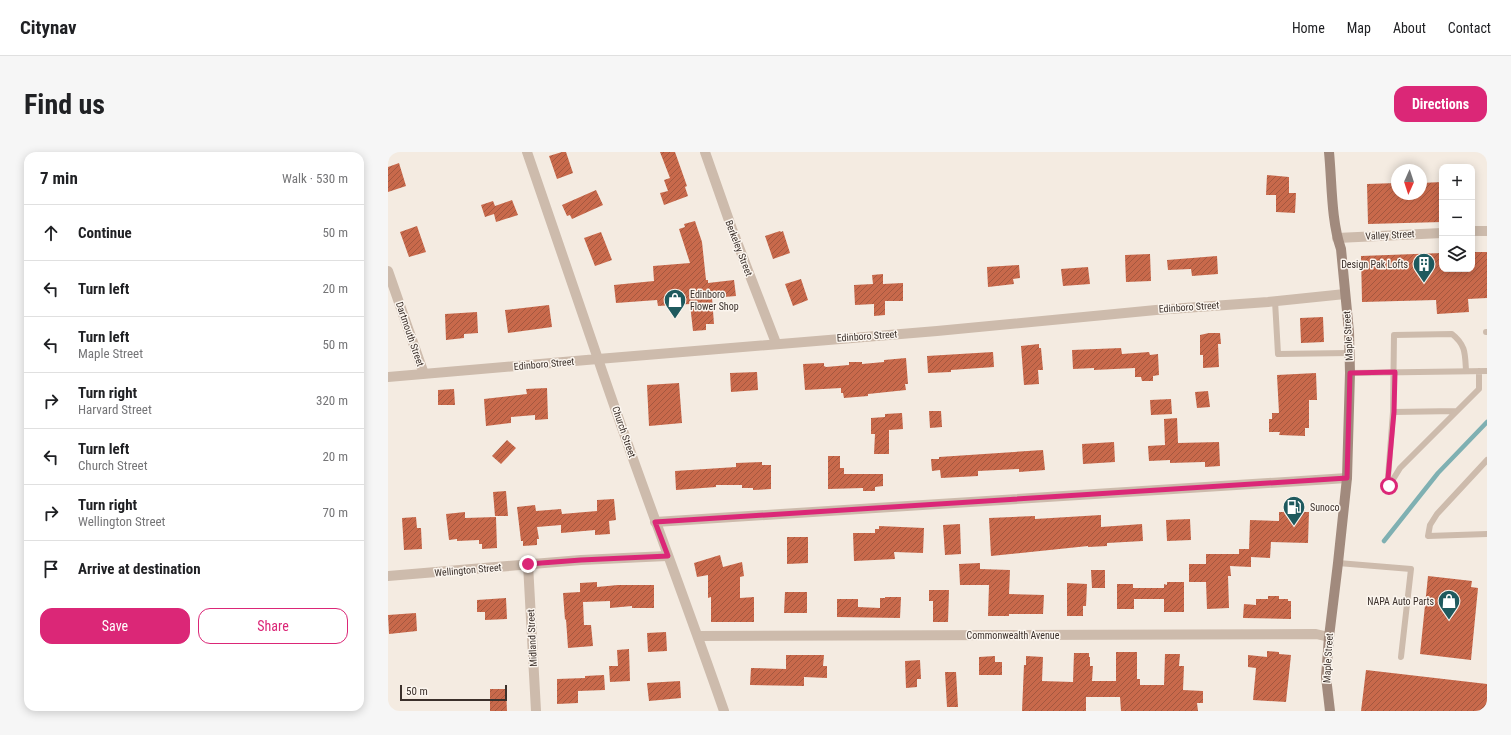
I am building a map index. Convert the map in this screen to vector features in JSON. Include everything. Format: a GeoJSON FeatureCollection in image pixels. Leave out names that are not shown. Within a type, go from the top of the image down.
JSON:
{"type":"FeatureCollection","features":[{"type":"Feature","properties":{"kind":"main road","name":"Maple Street"},"geometry":{"type":"LineString","coordinates":[[1330,152],[1337,238],[1341,248],[1350,352],[1347,478],[1329,636],[1326,677],[1330,711]]}},
{"type":"Feature","properties":{"kind":"street","name":"Church Street"},"geometry":{"type":"LineString","coordinates":[[527,152],[655,522],[698,636],[724,711]]}},
{"type":"Feature","properties":{"kind":"street","name":"Berkeley Street"},"geometry":{"type":"LineString","coordinates":[[705,152],[732,230],[776,343]]}},
{"type":"Feature","properties":{"kind":"street"},"geometry":{"type":"LineString","coordinates":[[1475,231],[1487,231]]}},
{"type":"Feature","properties":{"kind":"street","name":"Valley Street"},"geometry":{"type":"LineString","coordinates":[[1337,238],[1439,233]]}},
{"type":"Feature","properties":{"kind":"street","name":"Dartmouth Street"},"geometry":{"type":"LineString","coordinates":[[388,271],[424,374]]}},
{"type":"Feature","properties":{"kind":"street","name":"Edinboro Street"},"geometry":{"type":"LineString","coordinates":[[388,377],[776,343],[937,331],[1345,294]]}},
{"type":"Feature","properties":{"kind":"street"},"geometry":{"type":"LineString","coordinates":[[655,522],[1347,478]]}},
{"type":"Feature","properties":{"kind":"street","name":"Wellington Street"},"geometry":{"type":"LineString","coordinates":[[388,576],[581,560],[668,556]]}},
{"type":"Feature","properties":{"kind":"street","name":"Midland Street"},"geometry":{"type":"LineString","coordinates":[[528,564],[536,711]]}},
{"type":"Feature","properties":{"kind":"street","name":"Commonwealth Avenue"},"geometry":{"type":"LineString","coordinates":[[698,636],[1316,634],[1329,636]]}},
{"type":"Feature","properties":{"kind":"lane"},"geometry":{"type":"LineString","coordinates":[[1275,301],[1278,354],[1350,352]]}},
{"type":"Feature","properties":{"kind":"lane"},"geometry":{"type":"LineString","coordinates":[[1466,371],[1464,348],[1459,339],[1452,334],[1394,335],[1394,412],[1388,478],[1389,486],[1400,468],[1478,389],[1479,371]]}},
{"type":"Feature","properties":{"kind":"lane"},"geometry":{"type":"LineString","coordinates":[[1350,373],[1487,371]]}},
{"type":"Feature","properties":{"kind":"lane"},"geometry":{"type":"LineString","coordinates":[[1394,412],[1456,411]]}},
{"type":"Feature","properties":{"kind":"lane"},"geometry":{"type":"LineString","coordinates":[[1487,460],[1437,514],[1430,525],[1428,536],[1487,534]]}},
{"type":"Feature","properties":{"kind":"lane"},"geometry":{"type":"LineString","coordinates":[[1338,563],[1411,569],[1401,656]]}},
{"type":"Feature","properties":{"kind":"building"},"geometry":{"type":"Polygon","coordinates":[[[566,152],[573,173],[557,179],[549,156],[566,152]]]}},
{"type":"Feature","properties":{"kind":"building"},"geometry":{"type":"Polygon","coordinates":[[[660,152],[675,152],[687,186],[685,187],[688,196],[664,205],[660,193],[668,191],[664,180],[670,178],[660,152]]]}},
{"type":"Feature","properties":{"kind":"building"},"geometry":{"type":"Polygon","coordinates":[[[399,163],[406,186],[388,192],[388,167],[399,163]]]}},
{"type":"Feature","properties":{"kind":"building"},"geometry":{"type":"Polygon","coordinates":[[[1267,175],[1289,177],[1289,193],[1296,193],[1295,213],[1276,212],[1276,195],[1266,195],[1267,175]]]}},
{"type":"Feature","properties":{"kind":"building"},"geometry":{"type":"Polygon","coordinates":[[[1439,182],[1439,222],[1368,224],[1367,184],[1391,183],[1391,200],[1427,200],[1427,183],[1439,182]]]}},
{"type":"Feature","properties":{"kind":"building"},"geometry":{"type":"Polygon","coordinates":[[[596,190],[603,205],[572,219],[570,215],[567,216],[562,205],[596,190]]]}},
{"type":"Feature","properties":{"kind":"building"},"geometry":{"type":"Polygon","coordinates":[[[512,200],[518,215],[496,222],[494,214],[485,217],[481,205],[493,201],[495,206],[512,200]]]}},
{"type":"Feature","properties":{"kind":"building"},"geometry":{"type":"Polygon","coordinates":[[[695,221],[702,242],[706,280],[708,280],[708,283],[734,280],[736,296],[712,298],[714,324],[706,324],[706,330],[693,331],[690,304],[658,306],[657,300],[616,303],[614,285],[654,281],[653,266],[690,263],[679,229],[685,227],[684,224],[695,221]]]}},
{"type":"Feature","properties":{"kind":"building"},"geometry":{"type":"Polygon","coordinates":[[[417,226],[426,252],[409,257],[400,232],[417,226]]]}},
{"type":"Feature","properties":{"kind":"building"},"geometry":{"type":"Polygon","coordinates":[[[783,231],[790,253],[773,259],[765,236],[783,231]]]}},
{"type":"Feature","properties":{"kind":"building"},"geometry":{"type":"Polygon","coordinates":[[[601,232],[612,260],[595,266],[584,238],[601,232]]]}},
{"type":"Feature","properties":{"kind":"building","name":"Design Pak Lofts"},"geometry":{"type":"Polygon","coordinates":[[[1475,252],[1487,252],[1487,298],[1468,299],[1469,312],[1437,314],[1436,300],[1362,302],[1361,256],[1439,253],[1439,272],[1475,272],[1475,252]]]}},
{"type":"Feature","properties":{"kind":"building"},"geometry":{"type":"Polygon","coordinates":[[[1150,254],[1151,281],[1126,282],[1125,255],[1150,254]]]}},
{"type":"Feature","properties":{"kind":"building"},"geometry":{"type":"Polygon","coordinates":[[[1217,256],[1218,274],[1192,276],[1191,269],[1168,270],[1167,260],[1217,256]]]}},
{"type":"Feature","properties":{"kind":"building"},"geometry":{"type":"Polygon","coordinates":[[[1019,265],[1020,278],[1013,279],[1014,284],[988,287],[987,267],[1019,265]]]}},
{"type":"Feature","properties":{"kind":"building"},"geometry":{"type":"Polygon","coordinates":[[[1088,267],[1090,284],[1063,286],[1061,269],[1088,267]]]}},
{"type":"Feature","properties":{"kind":"building"},"geometry":{"type":"Polygon","coordinates":[[[883,274],[883,284],[903,283],[903,301],[885,301],[885,315],[874,316],[874,304],[855,305],[854,285],[873,284],[872,275],[883,274]]]}},
{"type":"Feature","properties":{"kind":"building"},"geometry":{"type":"Polygon","coordinates":[[[801,279],[808,300],[793,306],[785,284],[801,279]]]}},
{"type":"Feature","properties":{"kind":"building"},"geometry":{"type":"Polygon","coordinates":[[[549,305],[552,327],[508,333],[505,310],[549,305]]]}},
{"type":"Feature","properties":{"kind":"building"},"geometry":{"type":"Polygon","coordinates":[[[477,312],[478,333],[464,334],[464,338],[446,340],[445,314],[477,312]]]}},
{"type":"Feature","properties":{"kind":"building"},"geometry":{"type":"Polygon","coordinates":[[[1323,317],[1324,342],[1301,343],[1300,318],[1323,317]]]}},
{"type":"Feature","properties":{"kind":"building"},"geometry":{"type":"Polygon","coordinates":[[[1220,333],[1221,344],[1218,344],[1219,367],[1203,368],[1203,355],[1200,355],[1200,335],[1220,333]]]}},
{"type":"Feature","properties":{"kind":"building"},"geometry":{"type":"Polygon","coordinates":[[[1039,344],[1039,348],[1041,348],[1043,370],[1038,370],[1039,384],[1024,385],[1021,346],[1039,344]]]}},
{"type":"Feature","properties":{"kind":"building"},"geometry":{"type":"Polygon","coordinates":[[[1121,348],[1122,354],[1149,352],[1150,355],[1158,354],[1159,375],[1153,376],[1153,381],[1142,381],[1141,377],[1135,377],[1135,368],[1094,370],[1094,368],[1073,369],[1072,350],[1121,348]]]}},
{"type":"Feature","properties":{"kind":"building"},"geometry":{"type":"Polygon","coordinates":[[[993,352],[994,367],[928,373],[927,356],[993,352]]]}},
{"type":"Feature","properties":{"kind":"building"},"geometry":{"type":"Polygon","coordinates":[[[906,358],[908,384],[905,384],[906,390],[844,398],[843,393],[841,393],[841,388],[805,390],[803,364],[824,363],[824,366],[826,367],[849,365],[849,362],[862,362],[862,364],[906,358]]]}},
{"type":"Feature","properties":{"kind":"building"},"geometry":{"type":"Polygon","coordinates":[[[757,372],[758,390],[731,392],[730,373],[757,372]]]}},
{"type":"Feature","properties":{"kind":"building"},"geometry":{"type":"Polygon","coordinates":[[[1316,373],[1317,400],[1309,400],[1309,428],[1305,428],[1305,436],[1279,435],[1280,432],[1269,432],[1269,419],[1272,419],[1272,413],[1279,413],[1277,375],[1316,373]]]}},
{"type":"Feature","properties":{"kind":"building"},"geometry":{"type":"Polygon","coordinates":[[[679,383],[682,423],[649,426],[647,385],[679,383]]]}},
{"type":"Feature","properties":{"kind":"building"},"geometry":{"type":"Polygon","coordinates":[[[547,388],[548,419],[535,420],[535,415],[511,417],[511,423],[486,426],[484,399],[527,394],[526,389],[547,388]]]}},
{"type":"Feature","properties":{"kind":"building"},"geometry":{"type":"Polygon","coordinates":[[[454,389],[455,405],[438,405],[438,390],[454,389]]]}},
{"type":"Feature","properties":{"kind":"building"},"geometry":{"type":"Polygon","coordinates":[[[1208,391],[1210,407],[1197,408],[1195,392],[1208,391]]]}},
{"type":"Feature","properties":{"kind":"building"},"geometry":{"type":"Polygon","coordinates":[[[1171,399],[1172,414],[1151,415],[1150,400],[1171,399]]]}},
{"type":"Feature","properties":{"kind":"building"},"geometry":{"type":"Polygon","coordinates":[[[929,411],[941,411],[942,427],[930,428],[929,411]]]}},
{"type":"Feature","properties":{"kind":"building"},"geometry":{"type":"Polygon","coordinates":[[[902,413],[903,429],[889,430],[889,454],[874,454],[875,434],[871,434],[871,418],[885,417],[885,414],[902,413]]]}},
{"type":"Feature","properties":{"kind":"building"},"geometry":{"type":"Polygon","coordinates":[[[1177,418],[1178,443],[1219,442],[1220,466],[1205,467],[1205,462],[1170,463],[1170,460],[1149,461],[1148,446],[1165,445],[1164,419],[1177,418]]]}},
{"type":"Feature","properties":{"kind":"building"},"geometry":{"type":"Polygon","coordinates":[[[507,440],[516,448],[501,464],[492,456],[507,440]]]}},
{"type":"Feature","properties":{"kind":"building"},"geometry":{"type":"Polygon","coordinates":[[[1114,442],[1115,462],[1083,464],[1082,444],[1114,442]]]}},
{"type":"Feature","properties":{"kind":"building"},"geometry":{"type":"Polygon","coordinates":[[[1043,450],[1045,470],[1019,472],[1019,469],[978,471],[978,476],[941,478],[940,470],[932,471],[931,459],[939,459],[939,457],[1043,450]]]}},
{"type":"Feature","properties":{"kind":"building"},"geometry":{"type":"Polygon","coordinates":[[[828,456],[840,456],[840,468],[844,468],[844,474],[883,474],[883,486],[875,487],[875,491],[863,491],[863,488],[828,489],[828,456]]]}},
{"type":"Feature","properties":{"kind":"building"},"geometry":{"type":"Polygon","coordinates":[[[762,462],[762,465],[771,465],[771,489],[753,490],[753,488],[742,488],[742,485],[716,485],[716,487],[676,490],[675,471],[736,467],[736,463],[762,462]]]}},
{"type":"Feature","properties":{"kind":"building"},"geometry":{"type":"Polygon","coordinates":[[[506,491],[508,516],[495,516],[493,492],[506,491]]]}},
{"type":"Feature","properties":{"kind":"building"},"geometry":{"type":"Polygon","coordinates":[[[614,499],[616,520],[609,521],[610,534],[595,535],[595,530],[561,533],[561,525],[537,527],[539,539],[537,539],[537,545],[523,546],[523,541],[521,541],[517,507],[535,505],[536,511],[561,509],[562,514],[597,511],[597,500],[614,499]]]}},
{"type":"Feature","properties":{"kind":"building"},"geometry":{"type":"Polygon","coordinates":[[[465,512],[465,518],[496,517],[497,548],[482,549],[482,544],[479,544],[479,540],[449,540],[446,514],[465,512]]]}},
{"type":"Feature","properties":{"kind":"building"},"geometry":{"type":"Polygon","coordinates":[[[1279,512],[1309,512],[1308,543],[1271,542],[1270,558],[1251,557],[1251,567],[1230,566],[1231,576],[1228,576],[1229,608],[1207,609],[1206,582],[1189,582],[1189,564],[1206,564],[1206,554],[1239,554],[1239,549],[1249,549],[1250,520],[1279,521],[1279,512]]]}},
{"type":"Feature","properties":{"kind":"building"},"geometry":{"type":"Polygon","coordinates":[[[1101,515],[1101,527],[1142,524],[1143,541],[1107,543],[1107,546],[1088,546],[991,556],[989,518],[1035,516],[1035,519],[1101,515]]]}},
{"type":"Feature","properties":{"kind":"building"},"geometry":{"type":"Polygon","coordinates":[[[416,517],[417,528],[421,528],[422,549],[404,550],[402,518],[416,517]]]}},
{"type":"Feature","properties":{"kind":"building"},"geometry":{"type":"Polygon","coordinates":[[[1190,519],[1191,540],[1167,541],[1166,520],[1190,519]]]}},
{"type":"Feature","properties":{"kind":"building"},"geometry":{"type":"Polygon","coordinates":[[[960,524],[961,554],[945,555],[943,525],[960,524]]]}},
{"type":"Feature","properties":{"kind":"building"},"geometry":{"type":"Polygon","coordinates":[[[879,526],[924,528],[923,553],[894,552],[895,559],[854,561],[853,533],[875,533],[875,529],[879,529],[879,526]]]}},
{"type":"Feature","properties":{"kind":"building"},"geometry":{"type":"Polygon","coordinates":[[[787,537],[808,537],[808,563],[787,564],[787,537]]]}},
{"type":"Feature","properties":{"kind":"building"},"geometry":{"type":"Polygon","coordinates":[[[720,555],[723,567],[742,562],[744,576],[740,577],[740,598],[754,597],[754,622],[711,622],[711,597],[708,598],[708,575],[697,577],[694,563],[720,555]]]}},
{"type":"Feature","properties":{"kind":"building"},"geometry":{"type":"Polygon","coordinates":[[[980,563],[980,569],[1010,570],[1009,594],[1044,595],[1043,614],[1009,614],[1009,616],[988,616],[989,585],[960,585],[959,564],[980,563]]]}},
{"type":"Feature","properties":{"kind":"building"},"geometry":{"type":"Polygon","coordinates":[[[1091,570],[1105,570],[1105,588],[1092,588],[1091,570]]]}},
{"type":"Feature","properties":{"kind":"building","name":"NAPA Auto Parts"},"geometry":{"type":"Polygon","coordinates":[[[1428,576],[1472,581],[1471,587],[1478,588],[1471,660],[1420,654],[1428,576]]]}},
{"type":"Feature","properties":{"kind":"building"},"geometry":{"type":"Polygon","coordinates":[[[597,582],[597,587],[618,585],[654,585],[654,608],[632,608],[632,606],[610,608],[610,601],[583,602],[584,625],[591,625],[593,646],[568,648],[563,593],[580,592],[580,583],[597,582]]]}},
{"type":"Feature","properties":{"kind":"building"},"geometry":{"type":"Polygon","coordinates":[[[1167,582],[1184,582],[1184,612],[1164,612],[1164,599],[1134,599],[1134,609],[1117,609],[1117,584],[1133,584],[1133,588],[1164,588],[1164,584],[1167,585],[1167,582]]]}},
{"type":"Feature","properties":{"kind":"building"},"geometry":{"type":"Polygon","coordinates":[[[1067,583],[1087,584],[1086,606],[1083,606],[1083,616],[1067,616],[1067,583]]]}},
{"type":"Feature","properties":{"kind":"building"},"geometry":{"type":"Polygon","coordinates":[[[929,590],[949,590],[948,622],[933,622],[933,601],[929,601],[929,590]]]}},
{"type":"Feature","properties":{"kind":"building"},"geometry":{"type":"Polygon","coordinates":[[[785,592],[807,592],[807,613],[784,613],[785,592]]]}},
{"type":"Feature","properties":{"kind":"building"},"geometry":{"type":"Polygon","coordinates":[[[1268,596],[1279,596],[1279,599],[1288,599],[1288,601],[1291,601],[1291,619],[1243,618],[1244,604],[1256,605],[1256,599],[1268,599],[1268,596]]]}},
{"type":"Feature","properties":{"kind":"building"},"geometry":{"type":"Polygon","coordinates":[[[901,597],[900,618],[837,617],[837,599],[858,599],[858,607],[880,608],[880,598],[901,597]]]}},
{"type":"Feature","properties":{"kind":"building"},"geometry":{"type":"Polygon","coordinates":[[[506,598],[507,619],[485,620],[485,612],[477,612],[477,600],[506,598]]]}},
{"type":"Feature","properties":{"kind":"building"},"geometry":{"type":"Polygon","coordinates":[[[416,613],[417,631],[389,634],[388,615],[416,613]]]}},
{"type":"Feature","properties":{"kind":"building"},"geometry":{"type":"Polygon","coordinates":[[[666,632],[667,651],[648,652],[647,633],[666,632]]]}},
{"type":"Feature","properties":{"kind":"building"},"geometry":{"type":"Polygon","coordinates":[[[629,649],[630,681],[610,682],[609,666],[618,666],[617,650],[629,649]]]}},
{"type":"Feature","properties":{"kind":"building"},"geometry":{"type":"Polygon","coordinates":[[[1267,651],[1291,655],[1286,702],[1253,700],[1256,668],[1248,667],[1248,655],[1267,657],[1267,651]]]}},
{"type":"Feature","properties":{"kind":"building"},"geometry":{"type":"Polygon","coordinates":[[[1116,652],[1137,652],[1137,679],[1140,679],[1140,685],[1164,685],[1165,654],[1180,654],[1179,666],[1184,666],[1183,690],[1203,691],[1203,703],[1197,703],[1198,711],[1121,711],[1120,697],[1086,697],[1086,711],[1022,711],[1024,665],[1026,665],[1026,656],[1043,657],[1042,681],[1073,682],[1074,653],[1089,653],[1090,666],[1093,666],[1092,681],[1116,681],[1116,652]]]}},
{"type":"Feature","properties":{"kind":"building"},"geometry":{"type":"Polygon","coordinates":[[[786,655],[824,655],[823,666],[827,666],[827,678],[804,677],[804,686],[750,685],[751,668],[786,669],[786,655]]]}},
{"type":"Feature","properties":{"kind":"building"},"geometry":{"type":"Polygon","coordinates":[[[995,656],[995,662],[1002,662],[1002,675],[979,675],[979,657],[995,656]]]}},
{"type":"Feature","properties":{"kind":"building"},"geometry":{"type":"Polygon","coordinates":[[[920,660],[921,679],[917,679],[917,687],[906,688],[905,661],[920,660]]]}},
{"type":"Feature","properties":{"kind":"building"},"geometry":{"type":"Polygon","coordinates":[[[1366,670],[1487,684],[1487,711],[1361,711],[1366,670]]]}},
{"type":"Feature","properties":{"kind":"building"},"geometry":{"type":"Polygon","coordinates":[[[945,672],[956,672],[958,707],[947,707],[945,672]]]}},
{"type":"Feature","properties":{"kind":"building"},"geometry":{"type":"Polygon","coordinates":[[[604,675],[605,690],[578,691],[578,703],[557,704],[557,679],[585,678],[585,676],[604,675]]]}},
{"type":"Feature","properties":{"kind":"building"},"geometry":{"type":"Polygon","coordinates":[[[680,681],[681,698],[649,701],[647,683],[680,681]]]}},
{"type":"Feature","properties":{"kind":"building"},"geometry":{"type":"Polygon","coordinates":[[[490,689],[506,689],[507,711],[490,711],[490,689]]]}},
{"type":"Feature","properties":{"kind":"waterway"},"geometry":{"type":"LineString","coordinates":[[1384,541],[1438,473],[1487,422]]}},
{"type":"Feature","properties":{"kind":"place","name":"Design Pak Lofts"},"geometry":{"type":"Point","coordinates":[1424,284]}},
{"type":"Feature","properties":{"kind":"place","name":"Edinboro Flower Shop"},"geometry":{"type":"Point","coordinates":[675,320]}},
{"type":"Feature","properties":{"kind":"place","name":"Sunoco"},"geometry":{"type":"Point","coordinates":[1294,526]}},
{"type":"Feature","properties":{"kind":"place","name":"NAPA Auto Parts"},"geometry":{"type":"Point","coordinates":[1449,620]}},
{"type":"Feature","properties":{"kind":"route"},"geometry":{"type":"LineString","coordinates":[[528,564],[668,556],[655,522],[1347,478],[1350,373],[1395,372],[1394,412],[1388,478],[1389,486]]}}]}
